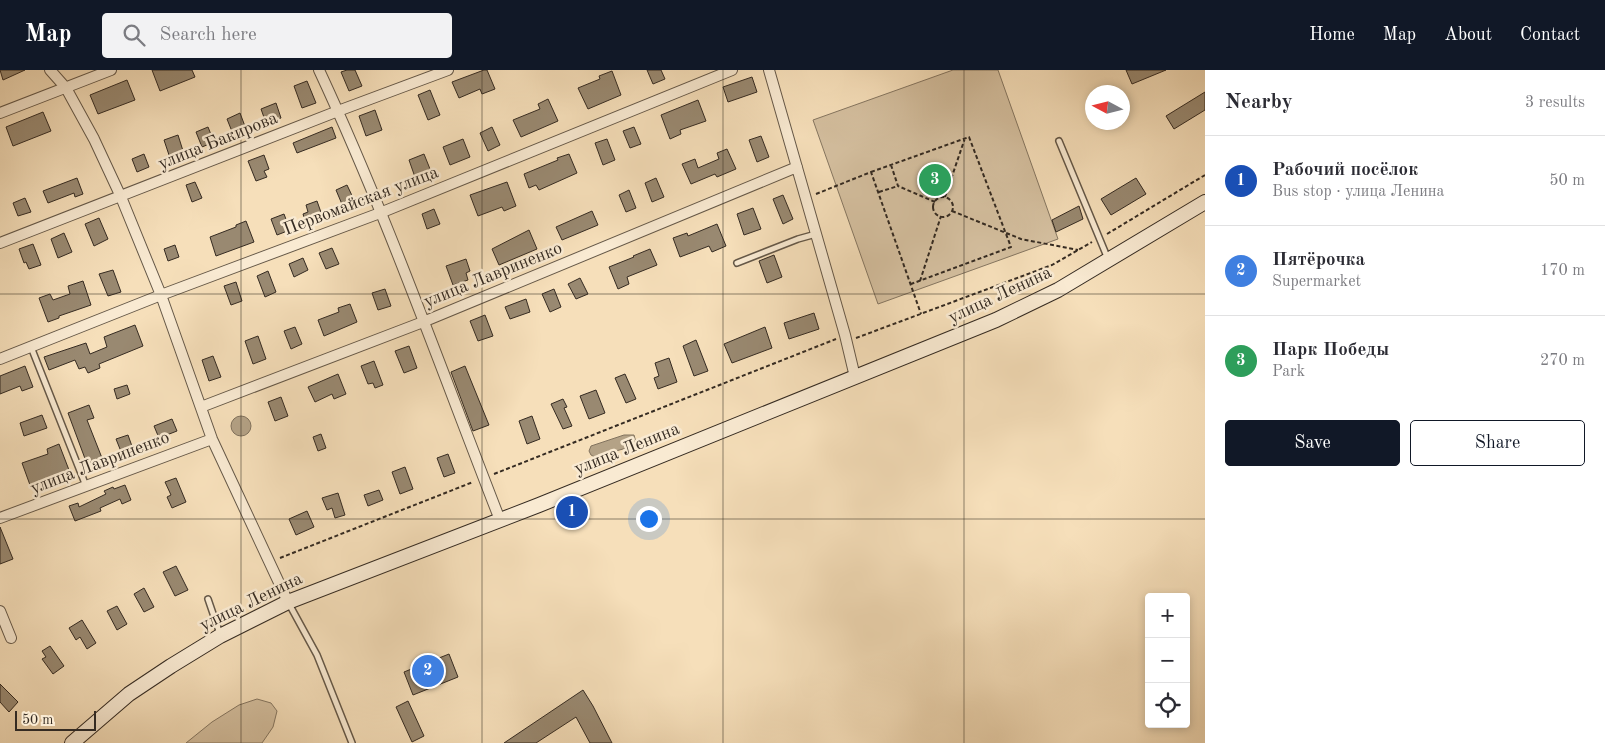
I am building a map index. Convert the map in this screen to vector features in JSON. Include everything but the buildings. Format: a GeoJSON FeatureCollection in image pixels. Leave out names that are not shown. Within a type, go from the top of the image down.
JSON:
{"type":"FeatureCollection","features":[{"type":"Feature","properties":{"kind":"main road","name":"улица Ленина"},"geometry":{"type":"LineString","coordinates":[[72,743],[129,694],[220,636],[288,602],[557,498],[996,320],[1058,290],[1205,202]]}},
{"type":"Feature","properties":{"kind":"street"},"geometry":{"type":"LineString","coordinates":[[50,70],[66,88],[94,139],[121,196],[161,295],[212,439],[288,602]]}},
{"type":"Feature","properties":{"kind":"street"},"geometry":{"type":"LineString","coordinates":[[0,113],[111,70]]}},
{"type":"Feature","properties":{"kind":"street"},"geometry":{"type":"LineString","coordinates":[[319,70],[338,110],[380,212],[500,520]]}},
{"type":"Feature","properties":{"kind":"street","name":"улица Бакирова"},"geometry":{"type":"LineString","coordinates":[[0,243],[338,110],[448,70]]}},
{"type":"Feature","properties":{"kind":"street","name":"Первомайская улица"},"geometry":{"type":"LineString","coordinates":[[0,358],[380,212],[732,70]]}},
{"type":"Feature","properties":{"kind":"street"},"geometry":{"type":"LineString","coordinates":[[769,70],[846,338],[855,377]]}},
{"type":"Feature","properties":{"kind":"street","name":"улица Лавриненко"},"geometry":{"type":"LineString","coordinates":[[201,407],[423,322],[796,167]]}},
{"type":"Feature","properties":{"kind":"street","name":"улица Лавриненко"},"geometry":{"type":"LineString","coordinates":[[0,518],[212,439]]}},
{"type":"Feature","properties":{"kind":"street"},"geometry":{"type":"LineString","coordinates":[[0,611],[11,638]]}},
{"type":"Feature","properties":{"kind":"lane"},"geometry":{"type":"LineString","coordinates":[[1058,141],[1109,259]]}},
{"type":"Feature","properties":{"kind":"lane"},"geometry":{"type":"LineString","coordinates":[[736,263],[816,234]]}},
{"type":"Feature","properties":{"kind":"lane"},"geometry":{"type":"LineString","coordinates":[[31,347],[86,486]]}},
{"type":"Feature","properties":{"kind":"lane"},"geometry":{"type":"LineString","coordinates":[[208,599],[220,636]]}},
{"type":"Feature","properties":{"kind":"lane"},"geometry":{"type":"LineString","coordinates":[[288,602],[317,655],[352,743]]}},
{"type":"Feature","properties":{"kind":"path"},"geometry":{"type":"LineString","coordinates":[[806,198],[871,172],[969,137],[1010,247],[911,284]]}},
{"type":"Feature","properties":{"kind":"path"},"geometry":{"type":"LineString","coordinates":[[945,197],[965,138]]}},
{"type":"Feature","properties":{"kind":"path"},"geometry":{"type":"LineString","coordinates":[[891,165],[898,186]]}},
{"type":"Feature","properties":{"kind":"path"},"geometry":{"type":"LineString","coordinates":[[871,172],[921,314]]}},
{"type":"Feature","properties":{"kind":"path"},"geometry":{"type":"LineString","coordinates":[[269,562],[846,338],[921,314],[1052,265],[1205,174]]}},
{"type":"Feature","properties":{"kind":"path"},"geometry":{"type":"LineString","coordinates":[[878,193],[898,186],[935,202]]}},
{"type":"Feature","properties":{"kind":"path"},"geometry":{"type":"LineString","coordinates":[[945,197],[952,202],[952,211],[947,216],[941,216],[934,210],[935,202],[945,197]]}},
{"type":"Feature","properties":{"kind":"path"},"geometry":{"type":"LineString","coordinates":[[952,211],[1021,239],[1078,250]]}},
{"type":"Feature","properties":{"kind":"path"},"geometry":{"type":"LineString","coordinates":[[920,280],[941,216]]}},
{"type":"Feature","properties":{"kind":"shaded area"},"geometry":{"type":"Polygon","coordinates":[[[953,70],[998,70],[1058,239],[878,304],[813,120],[953,70]]]}},
{"type":"Feature","properties":{"kind":"shaded area"},"geometry":{"type":"Polygon","coordinates":[[[241,416],[248,419],[251,426],[248,433],[241,436],[234,433],[231,426],[234,419],[241,416]]]}},
{"type":"Feature","properties":{"kind":"shaded area"},"geometry":{"type":"Polygon","coordinates":[[[624,435],[634,435],[636,442],[630,447],[595,457],[591,455],[589,451],[591,446],[624,435]]]}},
{"type":"Feature","properties":{"kind":"shaded area"},"geometry":{"type":"Polygon","coordinates":[[[257,699],[271,703],[277,711],[273,727],[262,743],[186,743],[212,722],[239,705],[257,699]]]}},
{"type":"Feature","properties":{"kind":"place","name":"Парк Победы"},"geometry":{"type":"Point","coordinates":[935,180]}},
{"type":"Feature","properties":{"kind":"place","name":"Рабочий посёлок"},"geometry":{"type":"Point","coordinates":[572,512]}},
{"type":"Feature","properties":{"kind":"place","name":"Пятёрочка"},"geometry":{"type":"Point","coordinates":[428,671]}}]}
